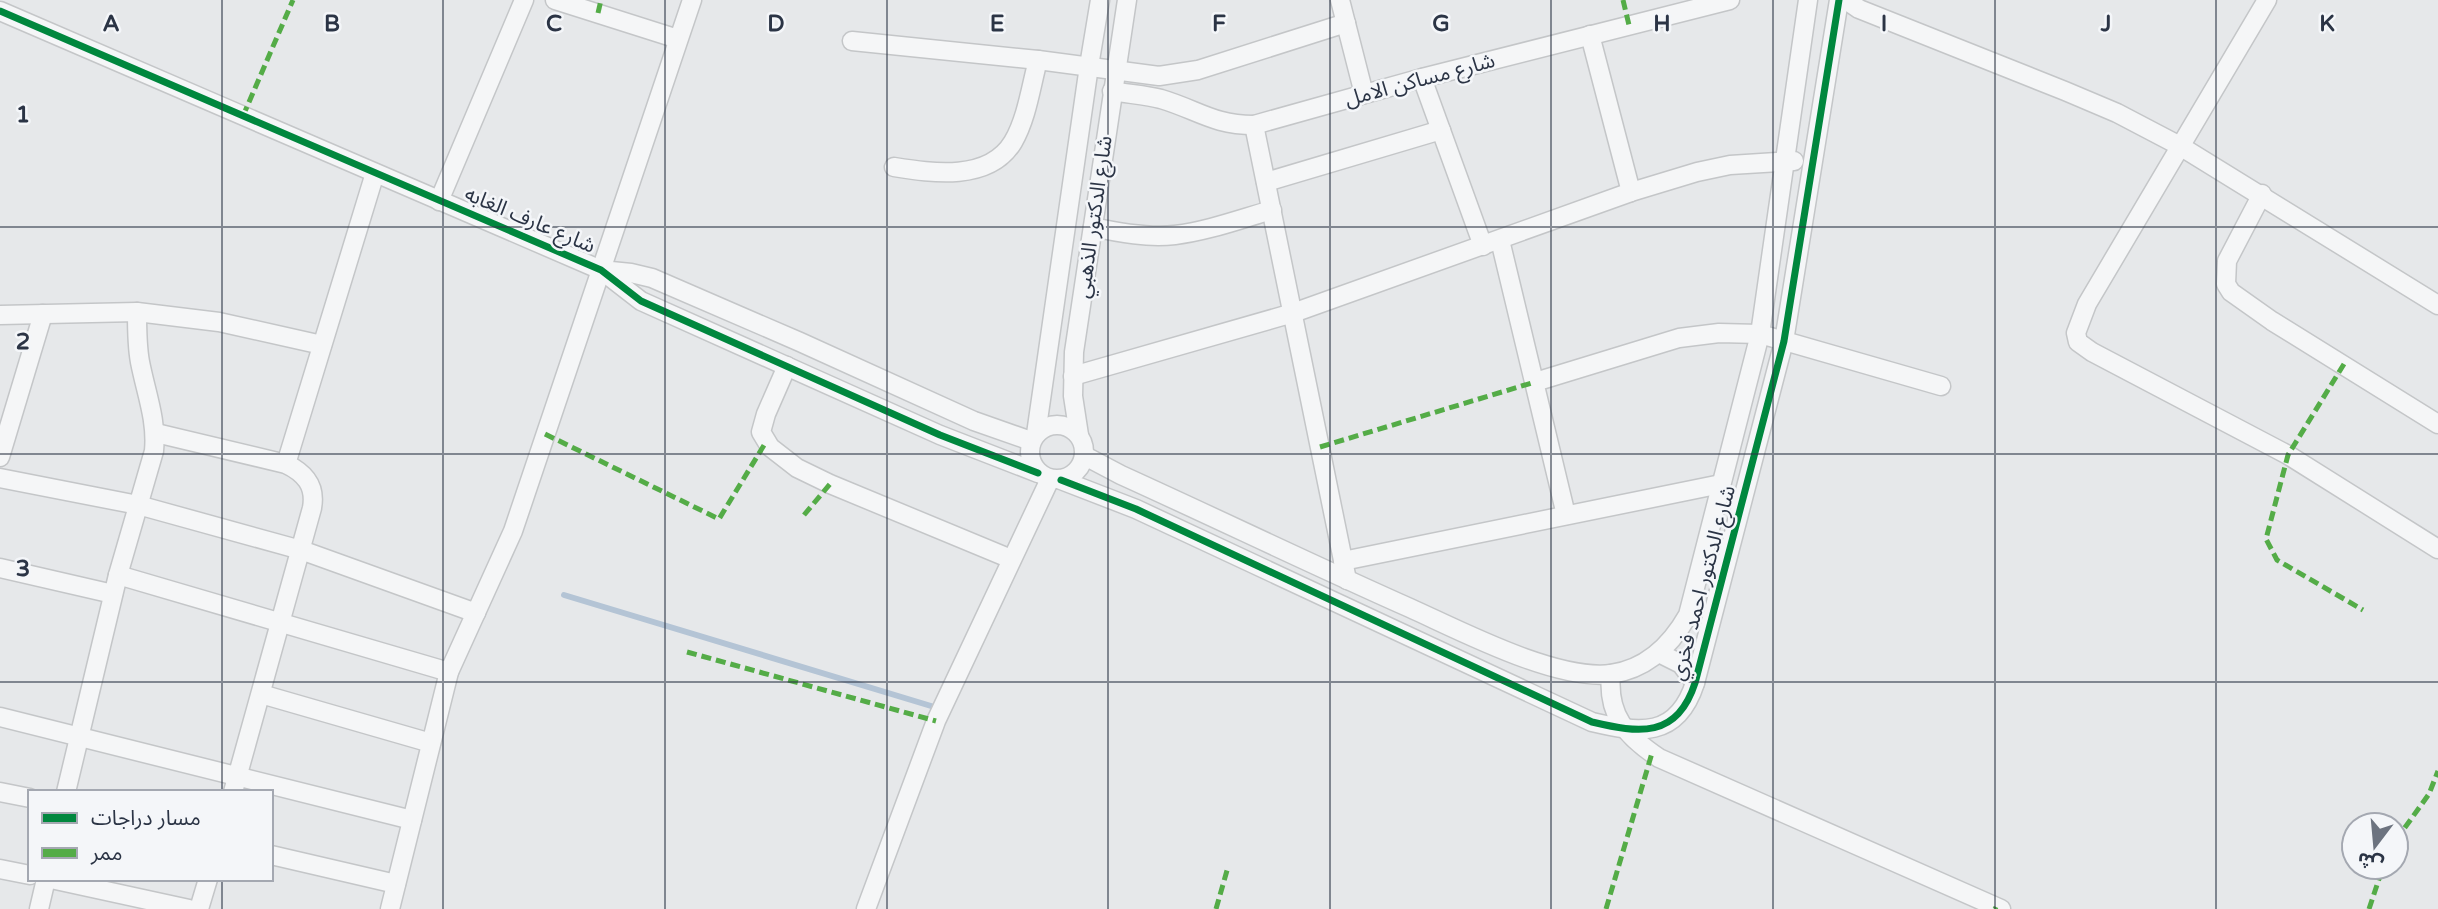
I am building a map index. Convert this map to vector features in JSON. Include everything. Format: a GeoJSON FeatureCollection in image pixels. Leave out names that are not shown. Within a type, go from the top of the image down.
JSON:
{"type":"FeatureCollection","features":[{"type":"Feature","properties":{"kind":"street"},"geometry":{"type":"LineString","coordinates":[[439,201],[524,0]]}},
{"type":"Feature","properties":{"kind":"street"},"geometry":{"type":"LineString","coordinates":[[555,0],[678,39]]}},
{"type":"Feature","properties":{"kind":"street"},"geometry":{"type":"LineString","coordinates":[[390,909],[449,672],[513,531],[692,0]]}},
{"type":"Feature","properties":{"kind":"street","name":"شارع الدكتور الذهبي"},"geometry":{"type":"LineString","coordinates":[[1034,438],[1100,0]]}},
{"type":"Feature","properties":{"kind":"street","name":"شارع الدكتور الذهبي"},"geometry":{"type":"LineString","coordinates":[[1079,435],[1073,376],[1074,352],[1127,0]]}},
{"type":"Feature","properties":{"kind":"street"},"geometry":{"type":"LineString","coordinates":[[1340,0],[1364,94]]}},
{"type":"Feature","properties":{"kind":"street","name":"شارع مساكن الامل"},"geometry":{"type":"LineString","coordinates":[[1112,92],[1158,98],[1217,121],[1254,125],[1422,78],[1730,0]]}},
{"type":"Feature","properties":{"kind":"street","name":"شارع الدكتور احمد فخري"},"geometry":{"type":"LineString","coordinates":[[1084,456],[1348,580],[1528,660],[1587,674],[1611,674],[1636,666],[1659,653],[1676,636],[1688,615],[1760,334],[1808,0]]}},
{"type":"Feature","properties":{"kind":"street","name":"شارع الدكتور احمد فخري"},"geometry":{"type":"LineString","coordinates":[[1050,477],[1148,515],[1591,722],[1625,730],[1648,729],[1670,721],[1682,711],[1695,683],[1784,341],[1839,0]]}},
{"type":"Feature","properties":{"kind":"street"},"geometry":{"type":"LineString","coordinates":[[1846,0],[1859,9],[2117,113],[2262,194],[2438,305]]}},
{"type":"Feature","properties":{"kind":"street"},"geometry":{"type":"LineString","coordinates":[[2267,0],[2087,304],[2076,333],[2078,342],[2092,352],[2288,456],[2438,549]]}},
{"type":"Feature","properties":{"kind":"street","name":"شارع عارف الغابه"},"geometry":{"type":"LineString","coordinates":[[3,12],[601,270],[641,301],[940,435],[1050,477]]}},
{"type":"Feature","properties":{"kind":"street"},"geometry":{"type":"LineString","coordinates":[[852,41],[1038,60],[1159,76],[1179,75],[1346,23]]}},
{"type":"Feature","properties":{"kind":"street"},"geometry":{"type":"LineString","coordinates":[[1590,35],[1631,192]]}},
{"type":"Feature","properties":{"kind":"street"},"geometry":{"type":"LineString","coordinates":[[894,167],[946,172],[966,171],[996,160],[1006,152],[1020,127],[1038,60]]}},
{"type":"Feature","properties":{"kind":"street"},"geometry":{"type":"LineString","coordinates":[[1422,78],[1483,246]]}},
{"type":"Feature","properties":{"kind":"street"},"geometry":{"type":"LineString","coordinates":[[1254,125],[1348,580]]}},
{"type":"Feature","properties":{"kind":"street"},"geometry":{"type":"LineString","coordinates":[[1266,182],[1441,130]]}},
{"type":"Feature","properties":{"kind":"street"},"geometry":{"type":"LineString","coordinates":[[1073,376],[1293,313],[1631,192],[1697,172],[1730,165],[1812,161]]}},
{"type":"Feature","properties":{"kind":"street"},"geometry":{"type":"LineString","coordinates":[[286,464],[375,173]]}},
{"type":"Feature","properties":{"kind":"street"},"geometry":{"type":"LineString","coordinates":[[2262,194],[2227,261],[2226,284],[2231,292],[2272,321],[2438,424]]}},
{"type":"Feature","properties":{"kind":"street"},"geometry":{"type":"LineString","coordinates":[[1093,228],[1120,233],[1175,235],[1272,210]]}},
{"type":"Feature","properties":{"kind":"street"},"geometry":{"type":"LineString","coordinates":[[1500,240],[1566,515]]}},
{"type":"Feature","properties":{"kind":"street","name":"شارع عارف الغابه"},"geometry":{"type":"LineString","coordinates":[[601,270],[652,278],[974,421],[1034,438]]}},
{"type":"Feature","properties":{"kind":"street"},"geometry":{"type":"LineString","coordinates":[[0,315],[137,312],[219,322],[322,345]]}},
{"type":"Feature","properties":{"kind":"street"},"geometry":{"type":"LineString","coordinates":[[66,790],[113,594],[154,451],[156,433],[140,359],[137,312]]}},
{"type":"Feature","properties":{"kind":"street"},"geometry":{"type":"LineString","coordinates":[[0,457],[7,410],[43,314]]}},
{"type":"Feature","properties":{"kind":"street"},"geometry":{"type":"LineString","coordinates":[[1535,382],[1679,338],[1719,333],[1760,334],[1941,386]]}},
{"type":"Feature","properties":{"kind":"street"},"geometry":{"type":"LineString","coordinates":[[787,366],[761,432],[780,457],[830,484],[1011,559]]}},
{"type":"Feature","properties":{"kind":"street"},"geometry":{"type":"LineString","coordinates":[[1063,425],[1079,435],[1084,445],[1084,456],[1081,467],[1073,475],[1050,477],[1031,464],[1029,453],[1034,438],[1044,428],[1063,425]]}},
{"type":"Feature","properties":{"kind":"street"},"geometry":{"type":"LineString","coordinates":[[156,433],[286,464],[296,469],[312,488],[312,508],[235,784]]}},
{"type":"Feature","properties":{"kind":"street"},"geometry":{"type":"LineString","coordinates":[[866,909],[936,721],[1050,477]]}},
{"type":"Feature","properties":{"kind":"street"},"geometry":{"type":"LineString","coordinates":[[0,478],[138,505],[301,550],[476,613]]}},
{"type":"Feature","properties":{"kind":"street"},"geometry":{"type":"LineString","coordinates":[[1343,561],[1721,484]]}},
{"type":"Feature","properties":{"kind":"street"},"geometry":{"type":"LineString","coordinates":[[0,568],[113,594]]}},
{"type":"Feature","properties":{"kind":"street"},"geometry":{"type":"LineString","coordinates":[[118,575],[449,672]]}},
{"type":"Feature","properties":{"kind":"street"},"geometry":{"type":"LineString","coordinates":[[1659,653],[1681,664],[1695,683]]}},
{"type":"Feature","properties":{"kind":"street"},"geometry":{"type":"LineString","coordinates":[[1611,674],[1612,703],[1625,730],[1659,758],[2001,909]]}},
{"type":"Feature","properties":{"kind":"street"},"geometry":{"type":"LineString","coordinates":[[261,694],[431,743]]}},
{"type":"Feature","properties":{"kind":"street"},"geometry":{"type":"LineString","coordinates":[[0,717],[264,790]]}},
{"type":"Feature","properties":{"kind":"street"},"geometry":{"type":"LineString","coordinates":[[0,792],[28,799]]}},
{"type":"Feature","properties":{"kind":"street"},"geometry":{"type":"LineString","coordinates":[[273,792],[412,820]]}},
{"type":"Feature","properties":{"kind":"street"},"geometry":{"type":"LineString","coordinates":[[273,855],[396,884]]}},
{"type":"Feature","properties":{"kind":"street"},"geometry":{"type":"LineString","coordinates":[[0,869],[28,875]]}},
{"type":"Feature","properties":{"kind":"street"},"geometry":{"type":"LineString","coordinates":[[39,909],[46,881]]}},
{"type":"Feature","properties":{"kind":"street"},"geometry":{"type":"LineString","coordinates":[[60,881],[189,909]]}},
{"type":"Feature","properties":{"kind":"street"},"geometry":{"type":"LineString","coordinates":[[199,909],[207,881]]}},
{"type":"Feature","properties":{"kind":"waterway"},"geometry":{"type":"LineString","coordinates":[[564,595],[941,709]]}},
{"type":"Feature","properties":{"kind":"marked path"},"geometry":{"type":"LineString","coordinates":[[243,116],[293,0]]}},
{"type":"Feature","properties":{"kind":"marked path"},"geometry":{"type":"LineString","coordinates":[[598,13],[601,0]]}},
{"type":"Feature","properties":{"kind":"marked path"},"geometry":{"type":"LineString","coordinates":[[1623,0],[1629,25]]}},
{"type":"Feature","properties":{"kind":"marked path"},"geometry":{"type":"LineString","coordinates":[[2344,364],[2288,455],[2266,539],[2277,560],[2363,610]]}},
{"type":"Feature","properties":{"kind":"marked path"},"geometry":{"type":"LineString","coordinates":[[1320,447],[1535,382]]}},
{"type":"Feature","properties":{"kind":"marked path"},"geometry":{"type":"LineString","coordinates":[[545,434],[719,519],[766,442]]}},
{"type":"Feature","properties":{"kind":"marked path"},"geometry":{"type":"LineString","coordinates":[[804,515],[830,484]]}},
{"type":"Feature","properties":{"kind":"marked path"},"geometry":{"type":"LineString","coordinates":[[687,652],[936,721]]}},
{"type":"Feature","properties":{"kind":"marked path"},"geometry":{"type":"LineString","coordinates":[[1606,909],[1652,753]]}},
{"type":"Feature","properties":{"kind":"marked path"},"geometry":{"type":"LineString","coordinates":[[2410,820],[2429,794],[2438,771]]}},
{"type":"Feature","properties":{"kind":"marked path"},"geometry":{"type":"LineString","coordinates":[[1216,909],[1228,867]]}},
{"type":"Feature","properties":{"kind":"marked path"},"geometry":{"type":"LineString","coordinates":[[2369,909],[2378,881]]}},
{"type":"Feature","properties":{"kind":"cycle path"},"geometry":{"type":"LineString","coordinates":[[1061,480],[1136,509],[1592,722],[1640,729],[1667,723],[1678,714],[1695,683],[1784,341],[1839,0]]}},
{"type":"Feature","properties":{"kind":"cycle path"},"geometry":{"type":"LineString","coordinates":[[0,11],[601,270],[641,301],[940,435],[1038,473]]}}]}
